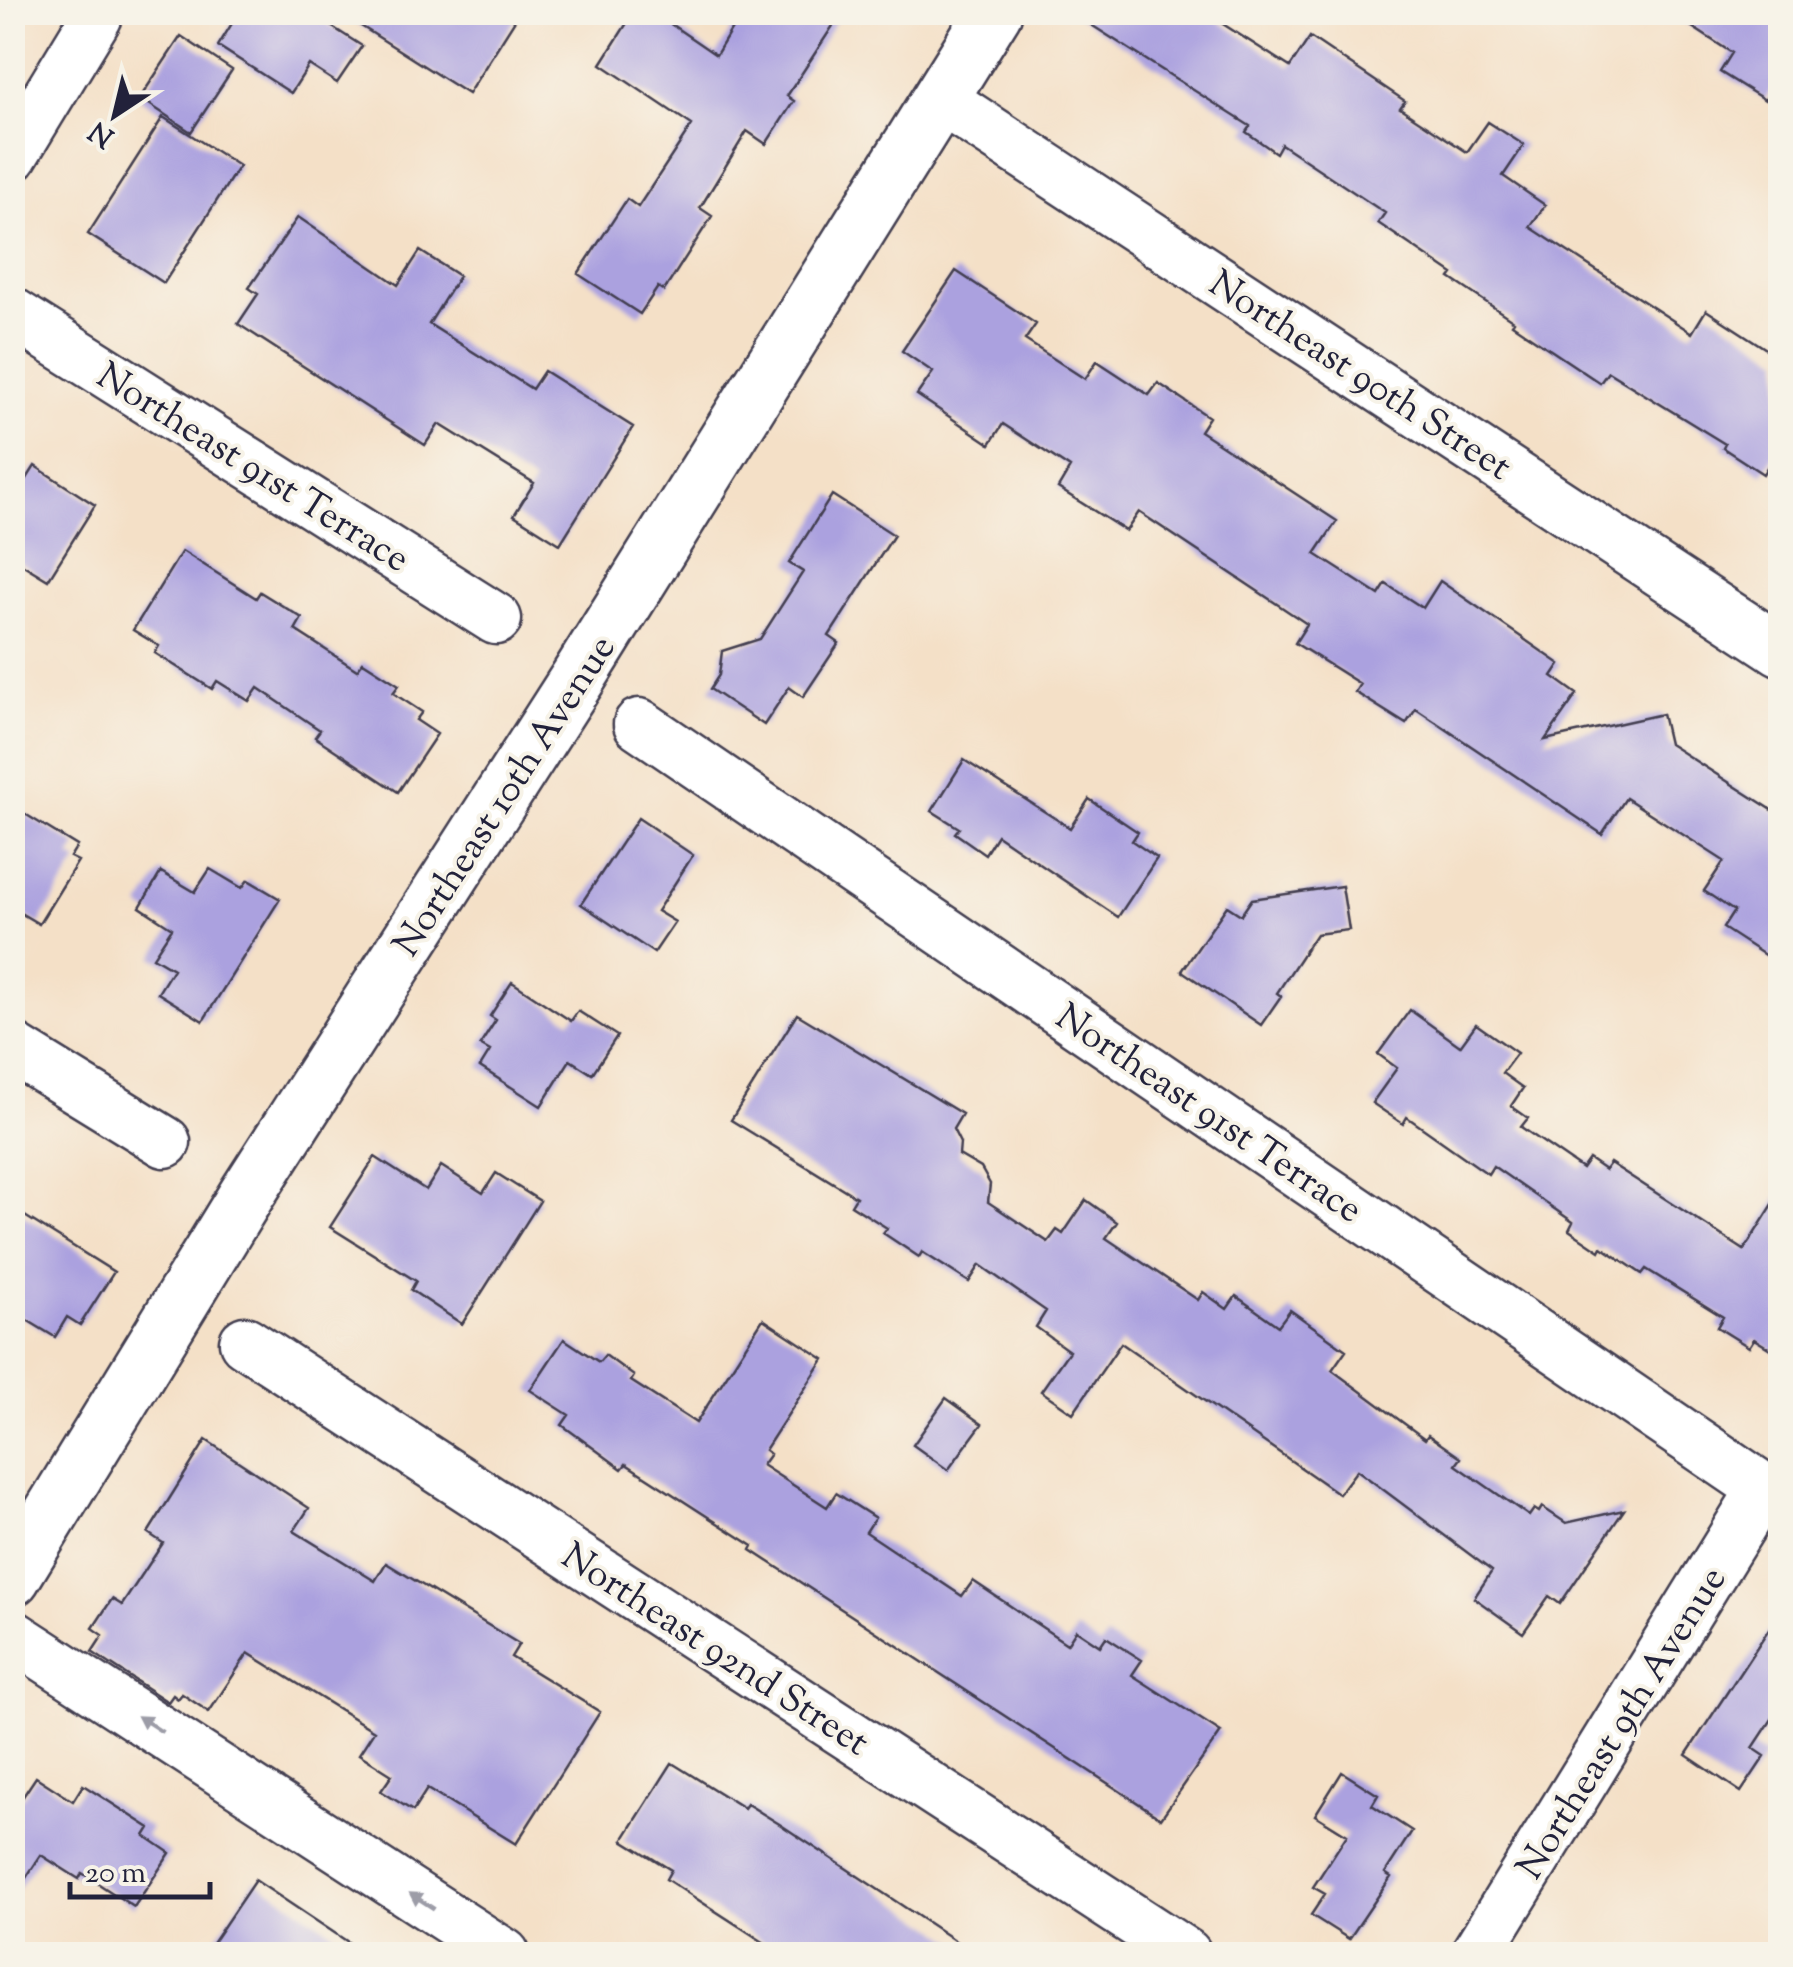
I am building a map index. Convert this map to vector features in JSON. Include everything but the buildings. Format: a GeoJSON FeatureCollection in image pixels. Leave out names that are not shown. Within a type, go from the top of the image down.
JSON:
{"type":"FeatureCollection","features":[{"type":"Feature","properties":{"kind":"street","name":"Northeast 10th Avenue"},"geometry":{"type":"LineString","coordinates":[[12,1578],[258,1177],[588,662],[941,99],[989,14]]}},
{"type":"Feature","properties":{"kind":"street"},"geometry":{"type":"LineString","coordinates":[[12,156],[97,16]]}},
{"type":"Feature","properties":{"kind":"street","name":"Northeast 90th Street"},"geometry":{"type":"LineString","coordinates":[[941,99],[1780,650]]}},
{"type":"Feature","properties":{"kind":"street","name":"Northeast 91st Terrace"},"geometry":{"type":"LineString","coordinates":[[12,313],[496,619]]}},
{"type":"Feature","properties":{"kind":"street","name":"Northeast 91st Terrace"},"geometry":{"type":"LineString","coordinates":[[639,724],[1772,1494]]}},
{"type":"Feature","properties":{"kind":"street"},"geometry":{"type":"LineString","coordinates":[[12,1048],[165,1142]]}},
{"type":"Feature","properties":{"kind":"street","name":"Northeast 92nd Street"},"geometry":{"type":"LineString","coordinates":[[245,1342],[1186,1954]]}},
{"type":"Feature","properties":{"kind":"street","name":"Northeast 9th Avenue"},"geometry":{"type":"LineString","coordinates":[[1476,1954],[1772,1494]]}},
{"type":"Feature","properties":{"kind":"street"},"geometry":{"type":"LineString","coordinates":[[12,1635],[504,1954]]}}]}
